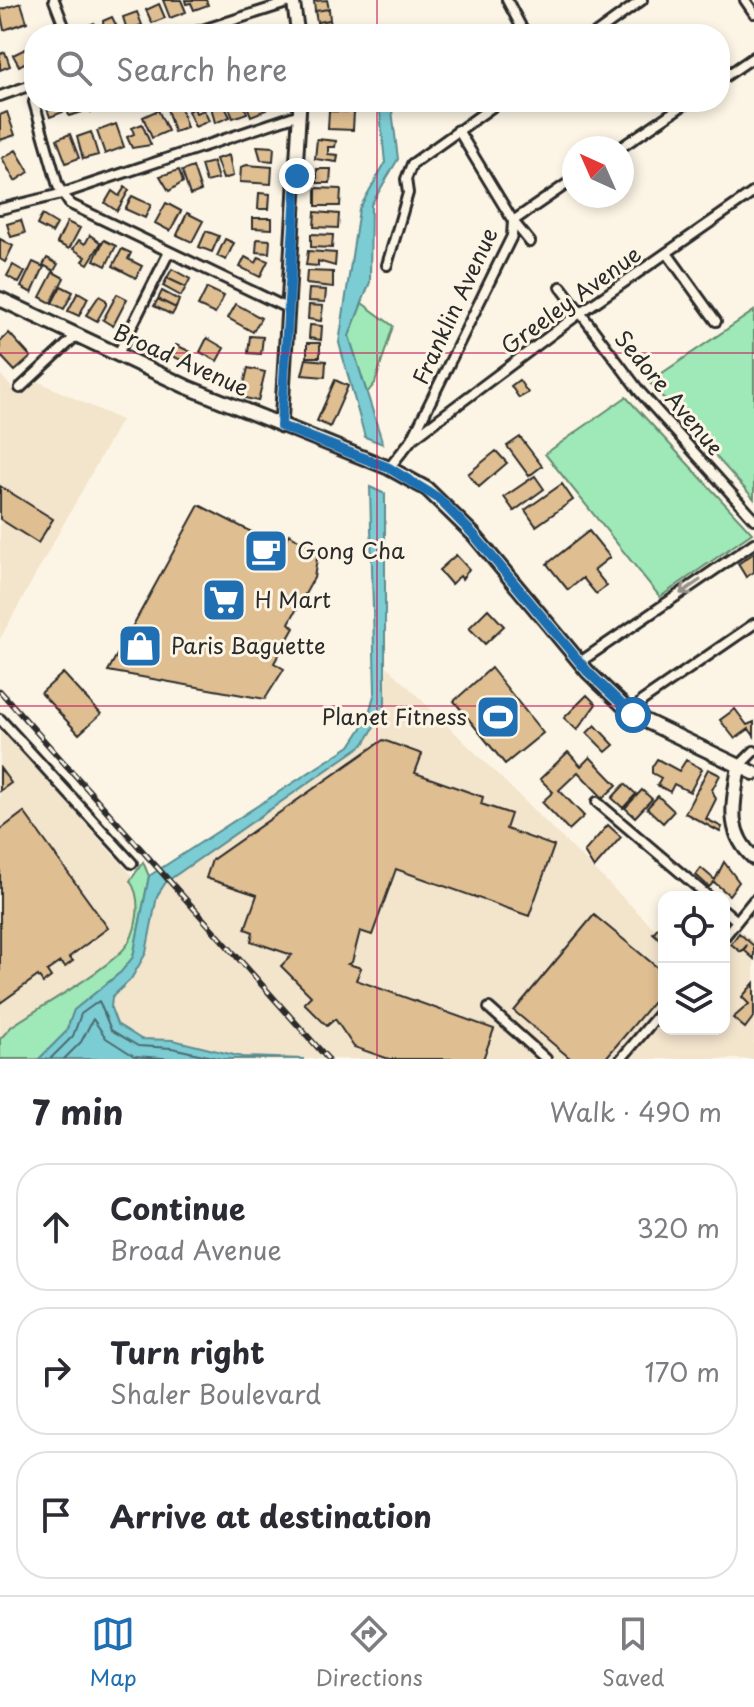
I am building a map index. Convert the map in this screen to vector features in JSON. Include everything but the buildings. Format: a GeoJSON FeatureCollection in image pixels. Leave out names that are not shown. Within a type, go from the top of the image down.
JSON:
{"type":"FeatureCollection","features":[{"type":"Feature","properties":{"kind":"main road","name":"Broad Avenue"},"geometry":{"type":"LineString","coordinates":[[0,299],[76,336],[281,426],[389,468],[438,498],[580,662],[633,715],[754,773]]}},
{"type":"Feature","properties":{"kind":"main road"},"geometry":{"type":"LineString","coordinates":[[739,766],[733,827],[737,840],[754,858]]}},
{"type":"Feature","properties":{"kind":"street"},"geometry":{"type":"LineString","coordinates":[[54,0],[63,24]]}},
{"type":"Feature","properties":{"kind":"street"},"geometry":{"type":"LineString","coordinates":[[220,24],[293,0],[297,24]]}},
{"type":"Feature","properties":{"kind":"street"},"geometry":{"type":"LineString","coordinates":[[507,0],[520,24]]}},
{"type":"Feature","properties":{"kind":"street"},"geometry":{"type":"LineString","coordinates":[[609,24],[642,0]]}},
{"type":"Feature","properties":{"kind":"street"},"geometry":{"type":"LineString","coordinates":[[745,0],[754,13]]}},
{"type":"Feature","properties":{"kind":"street"},"geometry":{"type":"LineString","coordinates":[[730,73],[754,57]]}},
{"type":"Feature","properties":{"kind":"street"},"geometry":{"type":"LineString","coordinates":[[0,96],[24,87]]}},
{"type":"Feature","properties":{"kind":"street"},"geometry":{"type":"LineString","coordinates":[[37,112],[61,194],[70,204],[287,308]]}},
{"type":"Feature","properties":{"kind":"street"},"geometry":{"type":"LineString","coordinates":[[0,209],[61,194],[289,112]]}},
{"type":"Feature","properties":{"kind":"street"},"geometry":{"type":"LineString","coordinates":[[281,426],[300,112]]}},
{"type":"Feature","properties":{"kind":"street"},"geometry":{"type":"LineString","coordinates":[[387,265],[408,193],[406,179],[412,164],[484,112]]}},
{"type":"Feature","properties":{"kind":"street"},"geometry":{"type":"LineString","coordinates":[[634,139],[673,112]]}},
{"type":"Feature","properties":{"kind":"street"},"geometry":{"type":"LineString","coordinates":[[458,130],[513,221],[530,242]]}},
{"type":"Feature","properties":{"kind":"street","name":"Franklin Avenue"},"geometry":{"type":"LineString","coordinates":[[389,468],[412,439],[512,236],[513,221],[562,187]]}},
{"type":"Feature","properties":{"kind":"street","name":"Greeley Avenue"},"geometry":{"type":"LineString","coordinates":[[412,439],[580,313],[753,194]]}},
{"type":"Feature","properties":{"kind":"street"},"geometry":{"type":"LineString","coordinates":[[118,354],[169,252]]}},
{"type":"Feature","properties":{"kind":"street"},"geometry":{"type":"LineString","coordinates":[[667,253],[716,321]]}},
{"type":"Feature","properties":{"kind":"street","name":"Sedore Avenue"},"geometry":{"type":"LineString","coordinates":[[561,287],[640,392],[754,519]]}},
{"type":"Feature","properties":{"kind":"street"},"geometry":{"type":"LineString","coordinates":[[20,388],[76,336]]}},
{"type":"Feature","properties":{"kind":"street"},"geometry":{"type":"LineString","coordinates":[[580,662],[754,543]]}},
{"type":"Feature","properties":{"kind":"street"},"geometry":{"type":"LineString","coordinates":[[633,715],[642,701],[754,624]]}},
{"type":"Feature","properties":{"kind":"street"},"geometry":{"type":"LineString","coordinates":[[0,719],[132,863]]}},
{"type":"Feature","properties":{"kind":"street"},"geometry":{"type":"LineString","coordinates":[[739,766],[754,751]]}},
{"type":"Feature","properties":{"kind":"street"},"geometry":{"type":"LineString","coordinates":[[597,802],[702,891]]}},
{"type":"Feature","properties":{"kind":"street"},"geometry":{"type":"LineString","coordinates":[[730,930],[754,900]]}},
{"type":"Feature","properties":{"kind":"street"},"geometry":{"type":"LineString","coordinates":[[730,915],[737,921]]}},
{"type":"Feature","properties":{"kind":"street"},"geometry":{"type":"LineString","coordinates":[[489,1008],[546,1059]]}},
{"type":"Feature","properties":{"kind":"street"},"geometry":{"type":"LineString","coordinates":[[621,1059],[658,1015]]}},
{"type":"Feature","properties":{"kind":"shaded area"},"geometry":{"type":"Polygon","coordinates":[[[0,374],[18,395],[35,380],[121,420],[0,639],[0,374]]]}},
{"type":"Feature","properties":{"kind":"shaded area"},"geometry":{"type":"Polygon","coordinates":[[[387,666],[658,932],[658,1035],[730,1035],[730,930],[734,926],[754,942],[754,1059],[0,1059],[0,729],[139,883],[142,906],[176,873],[364,744],[385,709],[387,666]]]}},
{"type":"Feature","properties":{"kind":"green space"},"geometry":{"type":"Polygon","coordinates":[[[362,303],[393,326],[375,383],[367,393],[349,336],[362,303]]]}},
{"type":"Feature","properties":{"kind":"green space"},"geometry":{"type":"Polygon","coordinates":[[[754,311],[754,499],[649,382],[754,311]]]}},
{"type":"Feature","properties":{"kind":"green space"},"geometry":{"type":"Polygon","coordinates":[[[626,397],[752,533],[660,597],[545,454],[626,397]]]}},
{"type":"Feature","properties":{"kind":"green space"},"geometry":{"type":"Polygon","coordinates":[[[143,862],[149,876],[133,957],[121,972],[74,1010],[66,1032],[39,1059],[0,1059],[0,1039],[12,1026],[98,971],[122,951],[132,936],[137,917],[136,897],[130,881],[143,862]]]}},
{"type":"Feature","properties":{"kind":"water"},"geometry":{"type":"Polygon","coordinates":[[[380,112],[392,112],[398,159],[371,205],[370,282],[349,336],[383,444],[365,437],[339,343],[359,209],[385,163],[380,112]]]}},
{"type":"Feature","properties":{"kind":"water"},"geometry":{"type":"Polygon","coordinates":[[[370,487],[385,494],[385,709],[364,744],[166,882],[157,896],[146,953],[131,979],[112,997],[111,1008],[117,1024],[141,1039],[173,1040],[242,1057],[304,1059],[39,1059],[66,1032],[74,1010],[121,972],[133,957],[149,876],[350,746],[367,720],[375,692],[370,487]]]}},
{"type":"Feature","properties":{"kind":"railway"},"geometry":{"type":"LineString","coordinates":[[0,691],[328,1059]]}},
{"type":"Feature","properties":{"kind":"place","name":"Gong Cha"},"geometry":{"type":"Point","coordinates":[266,551]}},
{"type":"Feature","properties":{"kind":"place","name":"H Mart"},"geometry":{"type":"Point","coordinates":[224,600]}},
{"type":"Feature","properties":{"kind":"place","name":"Paris Baguette"},"geometry":{"type":"Point","coordinates":[140,646]}},
{"type":"Feature","properties":{"kind":"place","name":"Planet Fitness"},"geometry":{"type":"Point","coordinates":[498,717]}},
{"type":"Feature","properties":{"kind":"route"},"geometry":{"type":"LineString","coordinates":[[297,176],[281,426],[389,468],[438,498],[474,535],[588,672],[633,715]]}}]}
